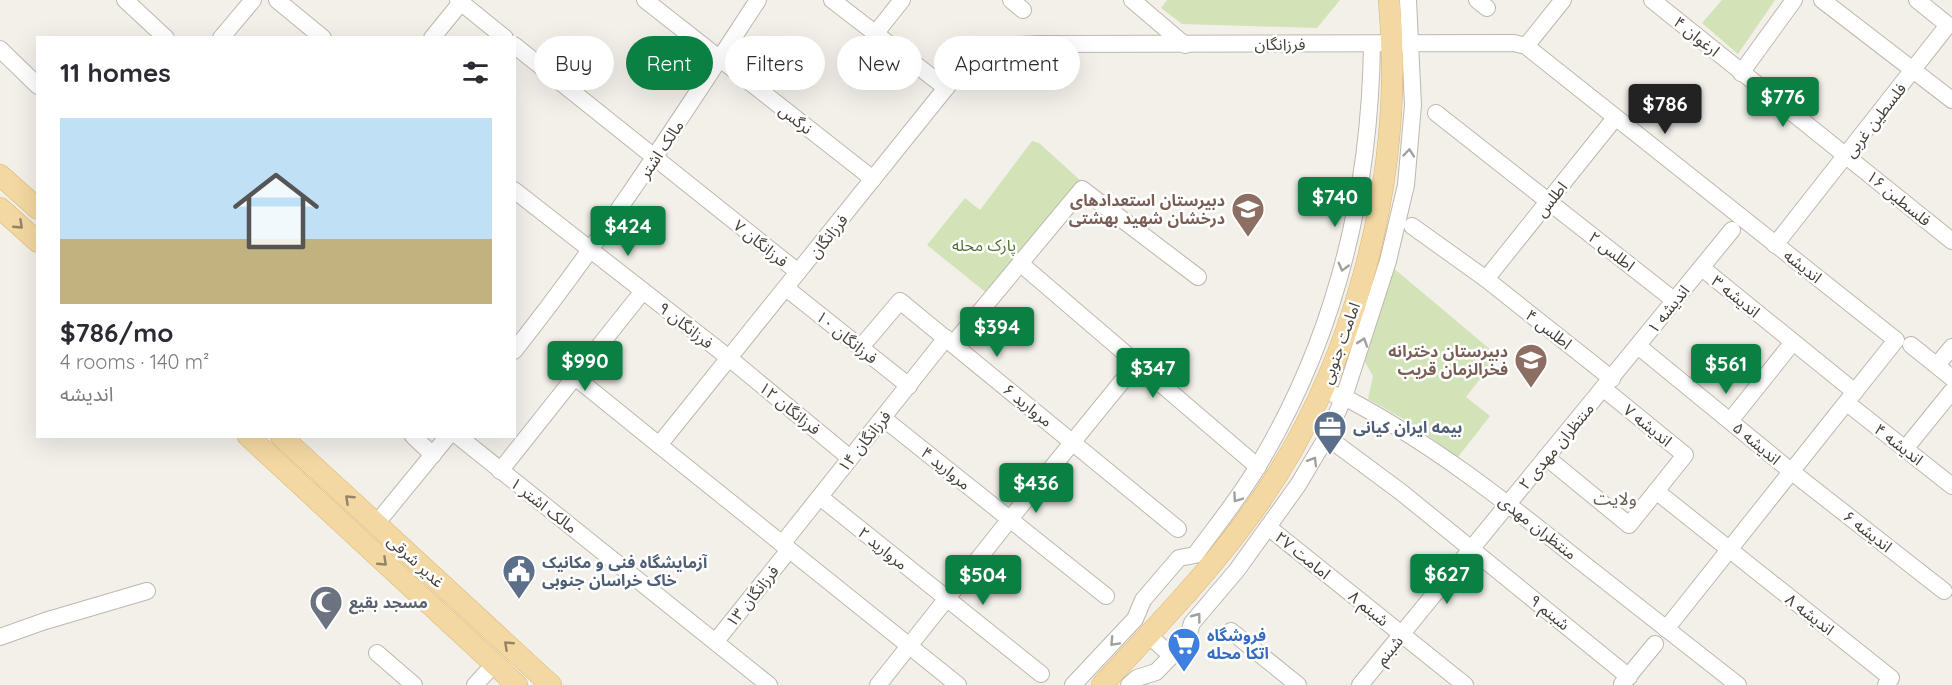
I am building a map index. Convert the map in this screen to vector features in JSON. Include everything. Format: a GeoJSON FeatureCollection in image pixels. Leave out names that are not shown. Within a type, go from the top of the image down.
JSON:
{"type":"FeatureCollection","features":[{"type":"Feature","properties":{"kind":"main road","name":"امامت جنوبی"},"geometry":{"type":"LineString","coordinates":[[1102,685],[1182,600],[1247,520],[1281,468],[1318,401],[1352,314],[1371,248],[1384,181],[1390,127],[1392,43],[1389,0]]}},
{"type":"Feature","properties":{"kind":"main road"},"geometry":{"type":"LineString","coordinates":[[0,175],[36,207]]}},
{"type":"Feature","properties":{"kind":"main road"},"geometry":{"type":"LineString","coordinates":[[0,207],[36,240]]}},
{"type":"Feature","properties":{"kind":"main road","name":"غدیر شرقی"},"geometry":{"type":"LineString","coordinates":[[250,438],[517,685]]}},
{"type":"Feature","properties":{"kind":"main road","name":"غدیر شرقی"},"geometry":{"type":"LineString","coordinates":[[283,438],[550,685]]}},
{"type":"Feature","properties":{"kind":"main road"},"geometry":{"type":"LineString","coordinates":[[361,542],[376,524]]}},
{"type":"Feature","properties":{"kind":"street"},"geometry":{"type":"LineString","coordinates":[[125,0],[164,36]]}},
{"type":"Feature","properties":{"kind":"street"},"geometry":{"type":"LineString","coordinates":[[223,36],[253,0]]}},
{"type":"Feature","properties":{"kind":"street"},"geometry":{"type":"LineString","coordinates":[[277,0],[321,36]]}},
{"type":"Feature","properties":{"kind":"street","name":"نرگس"},"geometry":{"type":"LineString","coordinates":[[645,0],[873,179]]}},
{"type":"Feature","properties":{"kind":"street"},"geometry":{"type":"LineString","coordinates":[[832,0],[934,79]]}},
{"type":"Feature","properties":{"kind":"street"},"geometry":{"type":"LineString","coordinates":[[875,34],[902,0]]}},
{"type":"Feature","properties":{"kind":"street"},"geometry":{"type":"LineString","coordinates":[[1132,0],[1185,45]]}},
{"type":"Feature","properties":{"kind":"street"},"geometry":{"type":"LineString","coordinates":[[1073,685],[1135,619],[1143,600],[1179,558],[1196,555],[1258,467],[1296,397],[1332,307],[1353,231],[1369,113],[1408,0]]}},
{"type":"Feature","properties":{"kind":"street"},"geometry":{"type":"LineString","coordinates":[[1392,43],[1514,43],[1526,46],[1563,0]]}},
{"type":"Feature","properties":{"kind":"street","name":"ارغوان ۴"},"geometry":{"type":"LineString","coordinates":[[1652,0],[1846,156]]}},
{"type":"Feature","properties":{"kind":"street"},"geometry":{"type":"LineString","coordinates":[[1741,73],[1794,0]]}},
{"type":"Feature","properties":{"kind":"street"},"geometry":{"type":"LineString","coordinates":[[1822,0],[1952,100]]}},
{"type":"Feature","properties":{"kind":"street","name":"فلسطین غربی"},"geometry":{"type":"LineString","coordinates":[[1775,245],[1948,25],[1917,0]]}},
{"type":"Feature","properties":{"kind":"street"},"geometry":{"type":"LineString","coordinates":[[434,36],[461,1],[503,36]]}},
{"type":"Feature","properties":{"kind":"street","name":"مالک اشتر"},"geometry":{"type":"LineString","coordinates":[[518,341],[591,251],[720,59],[753,2]]}},
{"type":"Feature","properties":{"kind":"street"},"geometry":{"type":"LineString","coordinates":[[1129,685],[1137,678],[1156,672],[1187,639],[1192,623],[1237,570],[1298,485],[1326,438],[1344,397],[1388,261],[1406,185],[1413,105],[1392,43]]}},
{"type":"Feature","properties":{"kind":"street","name":"فرزانگان"},"geometry":{"type":"LineString","coordinates":[[1080,44],[1392,43]]}},
{"type":"Feature","properties":{"kind":"street","name":"اندیشه"},"geometry":{"type":"LineString","coordinates":[[1526,46],[1896,340],[1666,629]]}},
{"type":"Feature","properties":{"kind":"street","name":"فرزانگان ۷"},"geometry":{"type":"LineString","coordinates":[[516,47],[798,272]]}},
{"type":"Feature","properties":{"kind":"street"},"geometry":{"type":"LineString","coordinates":[[0,49],[36,84]]}},
{"type":"Feature","properties":{"kind":"street","name":"فرزانگان"},"geometry":{"type":"LineString","coordinates":[[659,445],[944,90]]}},
{"type":"Feature","properties":{"kind":"street","name":"اطلس ۲"},"geometry":{"type":"LineString","coordinates":[[1436,113],[1675,301]]}},
{"type":"Feature","properties":{"kind":"street","name":"اطلس"},"geometry":{"type":"LineString","coordinates":[[1486,279],[1615,118]]}},
{"type":"Feature","properties":{"kind":"street","name":"فلسطین ۱۶"},"geometry":{"type":"LineString","coordinates":[[1846,156],[1951,238]]}},
{"type":"Feature","properties":{"kind":"street","name":"فرزانگان ۱۴"},"geometry":{"type":"LineString","coordinates":[[785,547],[850,458],[909,386],[1021,264],[1082,189],[1198,277]]}},
{"type":"Feature","properties":{"kind":"street","name":"فرزانگان ۹"},"geometry":{"type":"LineString","coordinates":[[516,192],[729,358]]}},
{"type":"Feature","properties":{"kind":"street","name":"اطلس ۴"},"geometry":{"type":"LineString","coordinates":[[1412,226],[1486,279],[1608,384]]}},
{"type":"Feature","properties":{"kind":"street","name":"اندیشه ۱"},"geometry":{"type":"LineString","coordinates":[[1608,384],[1732,230]]}},
{"type":"Feature","properties":{"kind":"street"},"geometry":{"type":"LineString","coordinates":[[1021,264],[1258,467]]}},
{"type":"Feature","properties":{"kind":"street","name":"اندیشه ۳"},"geometry":{"type":"LineString","coordinates":[[1702,268],[1793,342],[1851,397]]}},
{"type":"Feature","properties":{"kind":"street","name":"فرزانگان ۱۰"},"geometry":{"type":"LineString","coordinates":[[786,288],[909,386]]}},
{"type":"Feature","properties":{"kind":"street"},"geometry":{"type":"LineString","coordinates":[[500,471],[643,291]]}},
{"type":"Feature","properties":{"kind":"street","name":"مروارید ۶"},"geometry":{"type":"LineString","coordinates":[[861,347],[900,301],[1178,529]]}},
{"type":"Feature","properties":{"kind":"street"},"geometry":{"type":"LineString","coordinates":[[1730,421],[1793,342]]}},
{"type":"Feature","properties":{"kind":"street"},"geometry":{"type":"LineString","coordinates":[[1911,345],[1952,378]]}},
{"type":"Feature","properties":{"kind":"street","name":"اندیشه ۵"},"geometry":{"type":"LineString","coordinates":[[1638,346],[1792,472]]}},
{"type":"Feature","properties":{"kind":"street"},"geometry":{"type":"LineString","coordinates":[[1937,365],[1952,347]]}},
{"type":"Feature","properties":{"kind":"street","name":"فرزانگان ۱۲"},"geometry":{"type":"LineString","coordinates":[[729,358],[850,458]]}},
{"type":"Feature","properties":{"kind":"street"},"geometry":{"type":"LineString","coordinates":[[878,685],[1137,363]]}},
{"type":"Feature","properties":{"kind":"street"},"geometry":{"type":"LineString","coordinates":[[575,377],[958,685]]}},
{"type":"Feature","properties":{"kind":"street","name":"منتظران مهدی ۲"},"geometry":{"type":"LineString","coordinates":[[1508,503],[1608,384]]}},
{"type":"Feature","properties":{"kind":"street","name":"اندیشه ۷"},"geometry":{"type":"LineString","coordinates":[[1546,458],[1629,525],[1685,455],[1608,384]]}},
{"type":"Feature","properties":{"kind":"street"},"geometry":{"type":"LineString","coordinates":[[1905,449],[1952,391]]}},
{"type":"Feature","properties":{"kind":"street"},"geometry":{"type":"LineString","coordinates":[[1296,397],[1318,401]]}},
{"type":"Feature","properties":{"kind":"street","name":"منتظران مهدی"},"geometry":{"type":"LineString","coordinates":[[1318,401],[1344,397],[1430,447],[1508,503],[1738,685]]}},
{"type":"Feature","properties":{"kind":"street","name":"اندیشه ۴"},"geometry":{"type":"LineString","coordinates":[[1851,397],[1905,449],[1952,486]]}},
{"type":"Feature","properties":{"kind":"street","name":"مروارید ۴"},"geometry":{"type":"LineString","coordinates":[[883,418],[1106,596]]}},
{"type":"Feature","properties":{"kind":"street"},"geometry":{"type":"LineString","coordinates":[[415,438],[433,455]]}},
{"type":"Feature","properties":{"kind":"street"},"geometry":{"type":"LineString","coordinates":[[376,524],[446,438]]}},
{"type":"Feature","properties":{"kind":"street","name":"مالک اشتر ۱"},"geometry":{"type":"LineString","coordinates":[[460,438],[769,685]]}},
{"type":"Feature","properties":{"kind":"street","name":"شبنم ۹"},"geometry":{"type":"LineString","coordinates":[[1339,446],[1472,548],[1625,681]]}},
{"type":"Feature","properties":{"kind":"street","name":"اندیشه ۶"},"geometry":{"type":"LineString","coordinates":[[1792,472],[1944,591]]}},
{"type":"Feature","properties":{"kind":"street"},"geometry":{"type":"LineString","coordinates":[[1656,491],[1729,550]]}},
{"type":"Feature","properties":{"kind":"street","name":"مروارید ۲"},"geometry":{"type":"LineString","coordinates":[[820,497],[1041,674]]}},
{"type":"Feature","properties":{"kind":"street","name":"شبنم"},"geometry":{"type":"LineString","coordinates":[[1360,685],[1508,503]]}},
{"type":"Feature","properties":{"kind":"street","name":"امامت ۲۷"},"geometry":{"type":"LineString","coordinates":[[1268,527],[1337,583]]}},
{"type":"Feature","properties":{"kind":"street","name":"فرزانگان ۱۳"},"geometry":{"type":"LineString","coordinates":[[716,641],[785,547]]}},
{"type":"Feature","properties":{"kind":"street","name":"اندیشه ۸"},"geometry":{"type":"LineString","coordinates":[[1729,550],[1888,682]]}},
{"type":"Feature","properties":{"kind":"street"},"geometry":{"type":"LineString","coordinates":[[1160,582],[1182,600]]}},
{"type":"Feature","properties":{"kind":"street","name":"شبنم ۸"},"geometry":{"type":"LineString","coordinates":[[1337,583],[1465,685]]}},
{"type":"Feature","properties":{"kind":"street"},"geometry":{"type":"LineString","coordinates":[[0,637],[45,621],[147,591]]}},
{"type":"Feature","properties":{"kind":"street"},"geometry":{"type":"LineString","coordinates":[[1231,631],[1298,685]]}},
{"type":"Feature","properties":{"kind":"street"},"geometry":{"type":"LineString","coordinates":[[1148,635],[1172,656]]}},
{"type":"Feature","properties":{"kind":"street"},"geometry":{"type":"LineString","coordinates":[[1625,681],[1655,644]]}},
{"type":"Feature","properties":{"kind":"street"},"geometry":{"type":"LineString","coordinates":[[377,652],[414,685]]}},
{"type":"Feature","properties":{"kind":"street"},"geometry":{"type":"LineString","coordinates":[[475,685],[494,664]]}},
{"type":"Feature","properties":{"kind":"green space"},"geometry":{"type":"Polygon","coordinates":[[[1167,0],[1340,0],[1317,28],[1182,24],[1161,8],[1167,0]]]}},
{"type":"Feature","properties":{"kind":"green space"},"geometry":{"type":"Polygon","coordinates":[[[1722,0],[1775,0],[1738,54],[1702,23],[1722,0]]]}},
{"type":"Feature","properties":{"kind":"green space","name":"پارک محله"},"geometry":{"type":"Polygon","coordinates":[[[1032,141],[1039,143],[1080,180],[1080,185],[989,295],[927,245],[965,198],[980,210],[1032,141]]]}},
{"type":"Feature","properties":{"kind":"green space"},"geometry":{"type":"Polygon","coordinates":[[[1391,266],[1498,356],[1466,397],[1490,416],[1458,457],[1412,424],[1368,399],[1373,376],[1362,357],[1391,266]]]}},
{"type":"Feature","properties":{"kind":"place","name":"دبیرستان استعدادهای درخشان شهید بهشتی"},"geometry":{"type":"Point","coordinates":[1248,238]}},
{"type":"Feature","properties":{"kind":"place","name":"دبیرستان دخترانه فخرالزمان قریب"},"geometry":{"type":"Point","coordinates":[1531,389]}},
{"type":"Feature","properties":{"kind":"place","name":"بیمه ایران کیانی"},"geometry":{"type":"Point","coordinates":[1330,456]}},
{"type":"Feature","properties":{"kind":"place","name":"آزمایشگاه فنی و مکانیک خاک خراسان جنوبی"},"geometry":{"type":"Point","coordinates":[519,600]}},
{"type":"Feature","properties":{"kind":"place","name":"مسجد بقیع"},"geometry":{"type":"Point","coordinates":[326,631]}},
{"type":"Feature","properties":{"kind":"place","name":"فروشگاه اتکا محله"},"geometry":{"type":"Point","coordinates":[1184,673]}},
{"type":"Feature","properties":{"kind":"district","name":"ولایت"},"geometry":{"type":"Point","coordinates":[1615,498]}}]}
